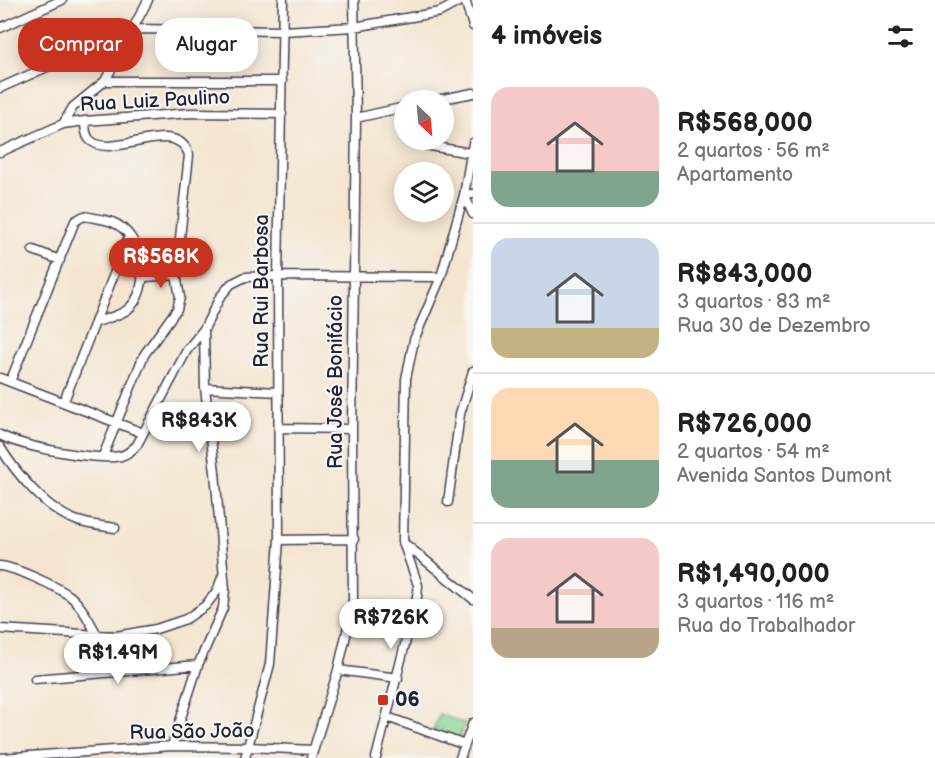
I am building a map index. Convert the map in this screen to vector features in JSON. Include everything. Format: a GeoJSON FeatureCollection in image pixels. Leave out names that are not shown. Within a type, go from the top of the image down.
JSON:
{"type":"FeatureCollection","features":[{"type":"Feature","properties":{"kind":"street"},"geometry":{"type":"LineString","coordinates":[[0,28],[62,0]]}},
{"type":"Feature","properties":{"kind":"street"},"geometry":{"type":"LineString","coordinates":[[138,18],[148,0]]}},
{"type":"Feature","properties":{"kind":"street","name":"Rua Rui Barbosa"},"geometry":{"type":"LineString","coordinates":[[245,758],[270,664],[279,540],[278,276],[283,0]]}},
{"type":"Feature","properties":{"kind":"street","name":"Rua José Bonifácio"},"geometry":{"type":"LineString","coordinates":[[312,754],[338,670],[353,605],[352,429],[356,118],[354,0]]}},
{"type":"Feature","properties":{"kind":"street"},"geometry":{"type":"LineString","coordinates":[[143,29],[283,32],[354,27],[440,12],[463,0],[473,26]]}},
{"type":"Feature","properties":{"kind":"street"},"geometry":{"type":"LineString","coordinates":[[0,88],[36,72]]}},
{"type":"Feature","properties":{"kind":"street"},"geometry":{"type":"LineString","coordinates":[[63,124],[73,107],[105,81],[110,72]]}},
{"type":"Feature","properties":{"kind":"street"},"geometry":{"type":"LineString","coordinates":[[105,81],[282,81]]}},
{"type":"Feature","properties":{"kind":"street"},"geometry":{"type":"LineString","coordinates":[[454,97],[473,93]]}},
{"type":"Feature","properties":{"kind":"street"},"geometry":{"type":"LineString","coordinates":[[356,118],[394,109]]}},
{"type":"Feature","properties":{"kind":"street","name":"Rua Luiz Paulino"},"geometry":{"type":"LineString","coordinates":[[0,152],[63,124],[85,120],[191,113],[282,114]]}},
{"type":"Feature","properties":{"kind":"street"},"geometry":{"type":"LineString","coordinates":[[85,120],[89,139],[96,144],[106,146],[176,139],[187,147],[189,164],[176,275],[180,297],[177,309],[144,355],[103,456]]}},
{"type":"Feature","properties":{"kind":"street"},"geometry":{"type":"LineString","coordinates":[[376,758],[398,678],[418,585],[403,542],[406,379],[414,340],[441,277],[468,195],[470,153],[473,143]]}},
{"type":"Feature","properties":{"kind":"street"},"geometry":{"type":"LineString","coordinates":[[453,150],[470,153]]}},
{"type":"Feature","properties":{"kind":"street"},"geometry":{"type":"LineString","coordinates":[[468,195],[473,214]]}},
{"type":"Feature","properties":{"kind":"street"},"geometry":{"type":"LineString","coordinates":[[10,382],[75,221],[84,216],[113,222],[129,236],[138,251],[144,277],[135,299],[127,309],[96,322]]}},
{"type":"Feature","properties":{"kind":"street"},"geometry":{"type":"LineString","coordinates":[[64,401],[129,236]]}},
{"type":"Feature","properties":{"kind":"street"},"geometry":{"type":"LineString","coordinates":[[33,250],[60,260]]}},
{"type":"Feature","properties":{"kind":"street"},"geometry":{"type":"LineString","coordinates":[[144,277],[176,275]]}},
{"type":"Feature","properties":{"kind":"street"},"geometry":{"type":"LineString","coordinates":[[0,435],[35,448],[103,456],[120,456],[131,451],[187,350],[204,329],[220,297],[231,284],[246,277],[441,277]]}},
{"type":"Feature","properties":{"kind":"street"},"geometry":{"type":"LineString","coordinates":[[172,746],[198,665],[223,608],[225,590],[205,388],[204,329]]}},
{"type":"Feature","properties":{"kind":"street"},"geometry":{"type":"LineString","coordinates":[[448,502],[460,414],[473,371]]}},
{"type":"Feature","properties":{"kind":"street"},"geometry":{"type":"LineString","coordinates":[[0,378],[143,433]]}},
{"type":"Feature","properties":{"kind":"street"},"geometry":{"type":"LineString","coordinates":[[205,388],[278,392]]}},
{"type":"Feature","properties":{"kind":"street"},"geometry":{"type":"LineString","coordinates":[[279,428],[352,429]]}},
{"type":"Feature","properties":{"kind":"street"},"geometry":{"type":"LineString","coordinates":[[0,447],[24,481],[64,514],[78,521],[115,528]]}},
{"type":"Feature","properties":{"kind":"street"},"geometry":{"type":"LineString","coordinates":[[279,540],[354,539]]}},
{"type":"Feature","properties":{"kind":"street"},"geometry":{"type":"LineString","coordinates":[[403,542],[473,599]]}},
{"type":"Feature","properties":{"kind":"street"},"geometry":{"type":"LineString","coordinates":[[412,571],[416,564],[424,558]]}},
{"type":"Feature","properties":{"kind":"street"},"geometry":{"type":"LineString","coordinates":[[0,567],[8,567],[33,577],[70,597],[87,617],[97,635]]}},
{"type":"Feature","properties":{"kind":"street"},"geometry":{"type":"LineString","coordinates":[[0,629],[116,636],[156,629],[186,619],[205,606],[217,591],[224,575]]}},
{"type":"Feature","properties":{"kind":"street"},"geometry":{"type":"LineString","coordinates":[[35,680],[198,665]]}},
{"type":"Feature","properties":{"kind":"street"},"geometry":{"type":"LineString","coordinates":[[338,670],[398,678]]}},
{"type":"Feature","properties":{"kind":"street"},"geometry":{"type":"LineString","coordinates":[[387,717],[465,745]]}},
{"type":"Feature","properties":{"kind":"street"},"geometry":{"type":"LineString","coordinates":[[460,758],[473,723]]}},
{"type":"Feature","properties":{"kind":"street","name":"Rua São João"},"geometry":{"type":"LineString","coordinates":[[0,758],[172,746],[248,747],[312,754]]}},
{"type":"Feature","properties":{"kind":"green space"},"geometry":{"type":"Polygon","coordinates":[[[439,714],[465,724],[459,740],[433,731],[439,714]]]}},
{"type":"Feature","properties":{"kind":"place","name":"06"},"geometry":{"type":"Point","coordinates":[383,700]}}]}
